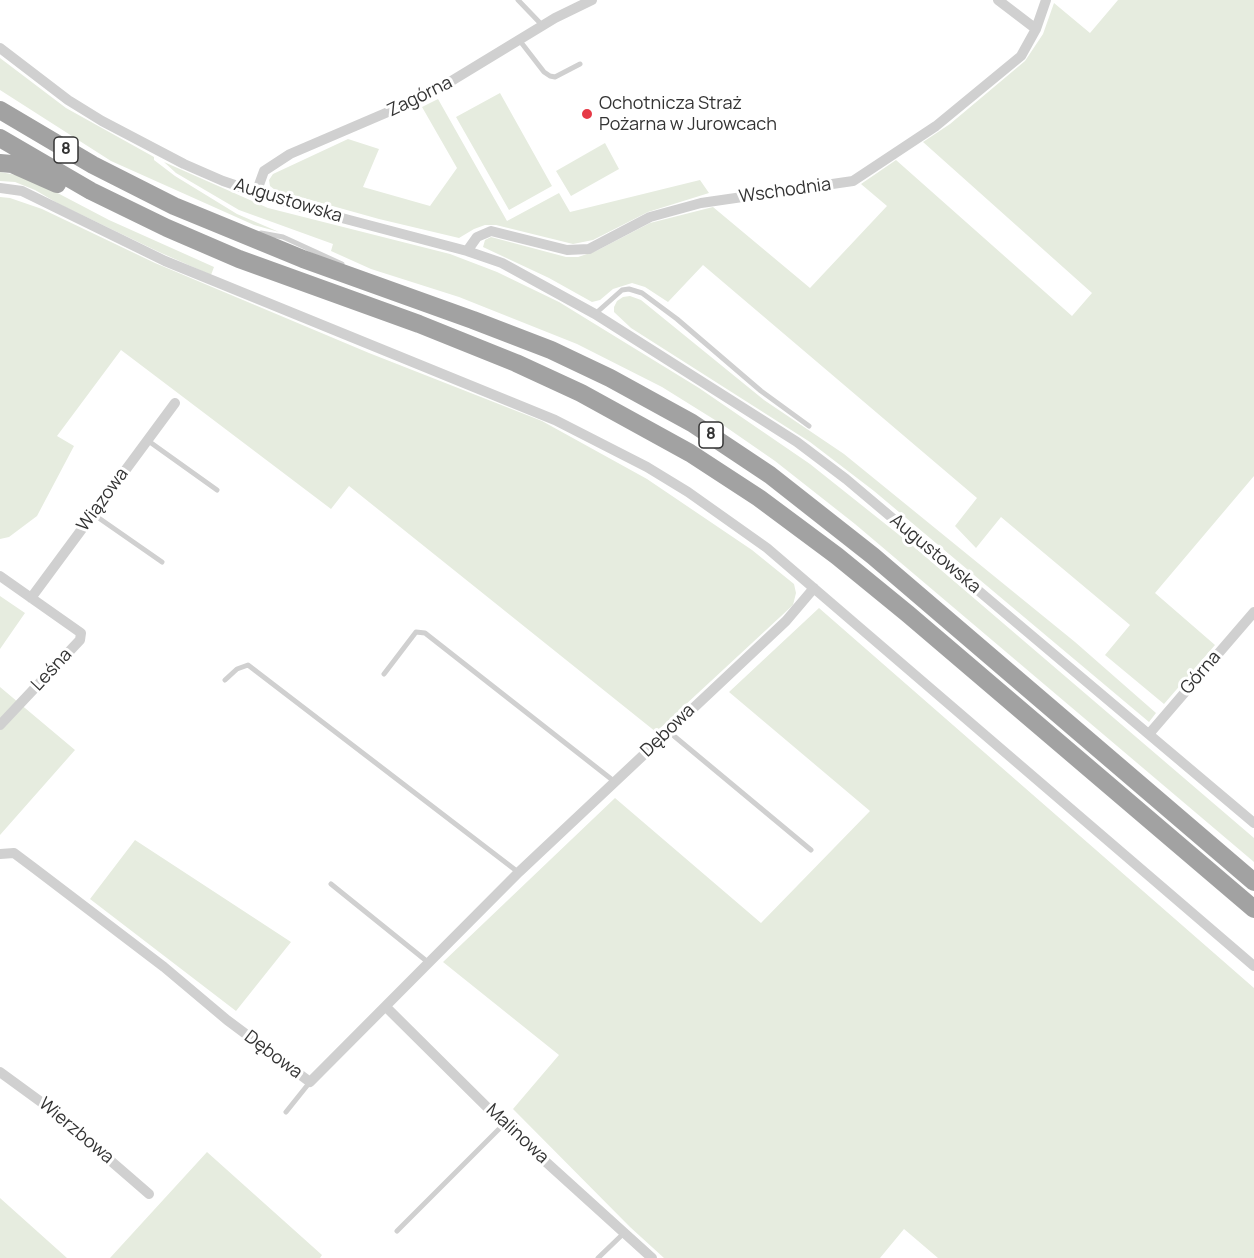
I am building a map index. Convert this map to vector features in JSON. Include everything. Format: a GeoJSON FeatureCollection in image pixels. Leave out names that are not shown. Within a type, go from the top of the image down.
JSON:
{"type":"FeatureCollection","features":[{"type":"Feature","properties":{"kind":"highway","name":"8"},"geometry":{"type":"LineString","coordinates":[[0,110],[134,187],[243,236],[550,350],[657,403],[732,448],[806,502],[873,556],[1254,882]]}},
{"type":"Feature","properties":{"kind":"highway","name":"8"},"geometry":{"type":"LineString","coordinates":[[3,139],[50,168],[127,209],[239,259],[419,324],[516,363],[581,393],[690,453],[759,498],[837,555],[1254,909]]}},
{"type":"Feature","properties":{"kind":"highway"},"geometry":{"type":"LineString","coordinates":[[0,163],[12,164],[127,209]]}},
{"type":"Feature","properties":{"kind":"street","name":"Zagórna"},"geometry":{"type":"LineString","coordinates":[[256,193],[264,171],[290,154],[430,94],[543,26],[592,0]]}},
{"type":"Feature","properties":{"kind":"street"},"geometry":{"type":"LineString","coordinates":[[998,0],[1036,29]]}},
{"type":"Feature","properties":{"kind":"street","name":"Wschodnia"},"geometry":{"type":"LineString","coordinates":[[467,251],[477,237],[491,231],[567,250],[589,249],[650,217],[701,203],[853,181],[936,126],[985,88],[1021,56],[1036,29],[1046,0]]}},
{"type":"Feature","properties":{"kind":"street","name":"Augustowska"},"geometry":{"type":"LineString","coordinates":[[0,48],[38,78],[102,121],[184,165],[256,193],[300,207],[467,251],[502,263],[595,314],[797,442],[846,479],[1254,823]]}},
{"type":"Feature","properties":{"kind":"street"},"geometry":{"type":"LineString","coordinates":[[0,188],[22,191],[165,261],[555,420],[646,467],[688,492],[768,548],[1254,966]]}},
{"type":"Feature","properties":{"kind":"street","name":"Wiązowa"},"geometry":{"type":"LineString","coordinates":[[31,598],[175,403]]}},
{"type":"Feature","properties":{"kind":"street","name":"Leśna"},"geometry":{"type":"LineString","coordinates":[[0,576],[81,633],[80,640],[0,725]]}},
{"type":"Feature","properties":{"kind":"street","name":"Dębowa"},"geometry":{"type":"LineString","coordinates":[[0,854],[14,853],[310,1082],[519,872],[786,621],[814,588]]}},
{"type":"Feature","properties":{"kind":"street","name":"Górna"},"geometry":{"type":"LineString","coordinates":[[1149,734],[1254,612]]}},
{"type":"Feature","properties":{"kind":"street","name":"Malinowa"},"geometry":{"type":"LineString","coordinates":[[386,1007],[504,1124],[652,1258]]}},
{"type":"Feature","properties":{"kind":"street","name":"Wierzbowa"},"geometry":{"type":"LineString","coordinates":[[0,1072],[52,1110],[150,1194]]}},
{"type":"Feature","properties":{"kind":"lane"},"geometry":{"type":"LineString","coordinates":[[518,0],[543,26]]}},
{"type":"Feature","properties":{"kind":"lane"},"geometry":{"type":"LineString","coordinates":[[520,41],[544,72],[550,76],[555,77],[580,64]]}},
{"type":"Feature","properties":{"kind":"lane"},"geometry":{"type":"LineString","coordinates":[[595,314],[622,290],[629,289],[642,293],[677,319],[761,391],[810,426]]}},
{"type":"Feature","properties":{"kind":"lane"},"geometry":{"type":"LineString","coordinates":[[147,440],[217,490]]}},
{"type":"Feature","properties":{"kind":"lane"},"geometry":{"type":"LineString","coordinates":[[93,514],[162,562]]}},
{"type":"Feature","properties":{"kind":"lane"},"geometry":{"type":"LineString","coordinates":[[384,674],[416,632],[425,633],[615,782]]}},
{"type":"Feature","properties":{"kind":"lane"},"geometry":{"type":"LineString","coordinates":[[225,680],[237,669],[248,665],[519,872]]}},
{"type":"Feature","properties":{"kind":"lane"},"geometry":{"type":"LineString","coordinates":[[668,731],[811,850]]}},
{"type":"Feature","properties":{"kind":"lane"},"geometry":{"type":"LineString","coordinates":[[331,884],[429,963]]}},
{"type":"Feature","properties":{"kind":"lane"},"geometry":{"type":"LineString","coordinates":[[286,1112],[310,1082]]}},
{"type":"Feature","properties":{"kind":"lane"},"geometry":{"type":"LineString","coordinates":[[397,1231],[504,1124]]}},
{"type":"Feature","properties":{"kind":"lane"},"geometry":{"type":"LineString","coordinates":[[598,1258],[624,1233]]}},
{"type":"Feature","properties":{"kind":"shaded area"},"geometry":{"type":"Polygon","coordinates":[[[1118,0],[1254,0],[1254,476],[1155,593],[1215,645],[1164,704],[1105,655],[1130,625],[1001,517],[976,548],[955,526],[977,498],[703,265],[668,302],[645,287],[632,283],[613,289],[600,300],[592,302],[549,278],[483,247],[485,240],[491,237],[566,257],[578,257],[596,251],[650,223],[713,207],[810,288],[887,206],[861,184],[896,160],[1072,316],[1092,293],[923,142],[950,124],[1025,61],[1043,34],[1054,3],[1090,33],[1118,0]]]}},
{"type":"Feature","properties":{"kind":"shaded area"},"geometry":{"type":"Polygon","coordinates":[[[0,58],[66,108],[154,157],[154,160],[175,176],[237,214],[279,232],[254,225],[111,161],[0,90],[0,58]]]}},
{"type":"Feature","properties":{"kind":"shaded area"},"geometry":{"type":"Polygon","coordinates":[[[500,93],[552,186],[509,210],[456,117],[500,93]]]}},
{"type":"Feature","properties":{"kind":"shaded area"},"geometry":{"type":"Polygon","coordinates":[[[438,99],[507,221],[559,193],[570,212],[700,180],[709,193],[648,212],[593,240],[573,244],[496,225],[485,225],[459,238],[379,219],[275,190],[270,186],[269,180],[273,174],[348,139],[379,149],[363,187],[430,206],[457,168],[422,107],[438,99]]]}},
{"type":"Feature","properties":{"kind":"shaded area"},"geometry":{"type":"Polygon","coordinates":[[[605,143],[619,169],[571,196],[556,171],[605,143]]]}},
{"type":"Feature","properties":{"kind":"shaded area"},"geometry":{"type":"Polygon","coordinates":[[[164,162],[268,208],[450,254],[497,272],[559,302],[699,388],[810,464],[913,546],[1254,838],[1254,862],[855,524],[775,461],[723,425],[662,387],[577,344],[459,297],[371,269],[331,251],[333,244],[239,210],[176,173],[164,162]]]}},
{"type":"Feature","properties":{"kind":"shaded area"},"geometry":{"type":"Polygon","coordinates":[[[0,172],[27,177],[109,220],[214,267],[211,275],[59,204],[35,190],[15,182],[0,181],[0,172]]]}},
{"type":"Feature","properties":{"kind":"shaded area"},"geometry":{"type":"Polygon","coordinates":[[[0,197],[42,209],[155,263],[369,353],[542,421],[647,479],[752,550],[794,584],[796,593],[793,605],[656,732],[349,486],[331,509],[121,350],[57,436],[74,446],[37,516],[9,537],[0,539],[0,197]]]}},
{"type":"Feature","properties":{"kind":"shaded area"},"geometry":{"type":"Polygon","coordinates":[[[630,296],[641,300],[764,400],[844,454],[1075,642],[1156,713],[1149,722],[874,491],[810,442],[631,328],[614,312],[617,301],[630,296]]]}},
{"type":"Feature","properties":{"kind":"shaded area"},"geometry":{"type":"Polygon","coordinates":[[[0,596],[25,613],[0,649],[0,596]]]}},
{"type":"Feature","properties":{"kind":"shaded area"},"geometry":{"type":"Polygon","coordinates":[[[819,608],[1254,988],[1254,1258],[938,1258],[904,1229],[880,1258],[664,1258],[630,1227],[513,1109],[559,1055],[443,962],[615,798],[761,923],[870,811],[729,692],[819,608]]]}},
{"type":"Feature","properties":{"kind":"shaded area"},"geometry":{"type":"Polygon","coordinates":[[[0,687],[75,750],[0,835],[0,687]]]}},
{"type":"Feature","properties":{"kind":"shaded area"},"geometry":{"type":"Polygon","coordinates":[[[135,840],[291,942],[236,1011],[90,899],[135,840]]]}},
{"type":"Feature","properties":{"kind":"shaded area"},"geometry":{"type":"Polygon","coordinates":[[[207,1152],[322,1255],[320,1258],[110,1258],[207,1152]]]}},
{"type":"Feature","properties":{"kind":"shaded area"},"geometry":{"type":"Polygon","coordinates":[[[0,1198],[67,1258],[0,1258],[0,1198]]]}},
{"type":"Feature","properties":{"kind":"place","name":"Ochotnicza Straż Pożarna w Jurowcach"},"geometry":{"type":"Point","coordinates":[587,114]}}]}
